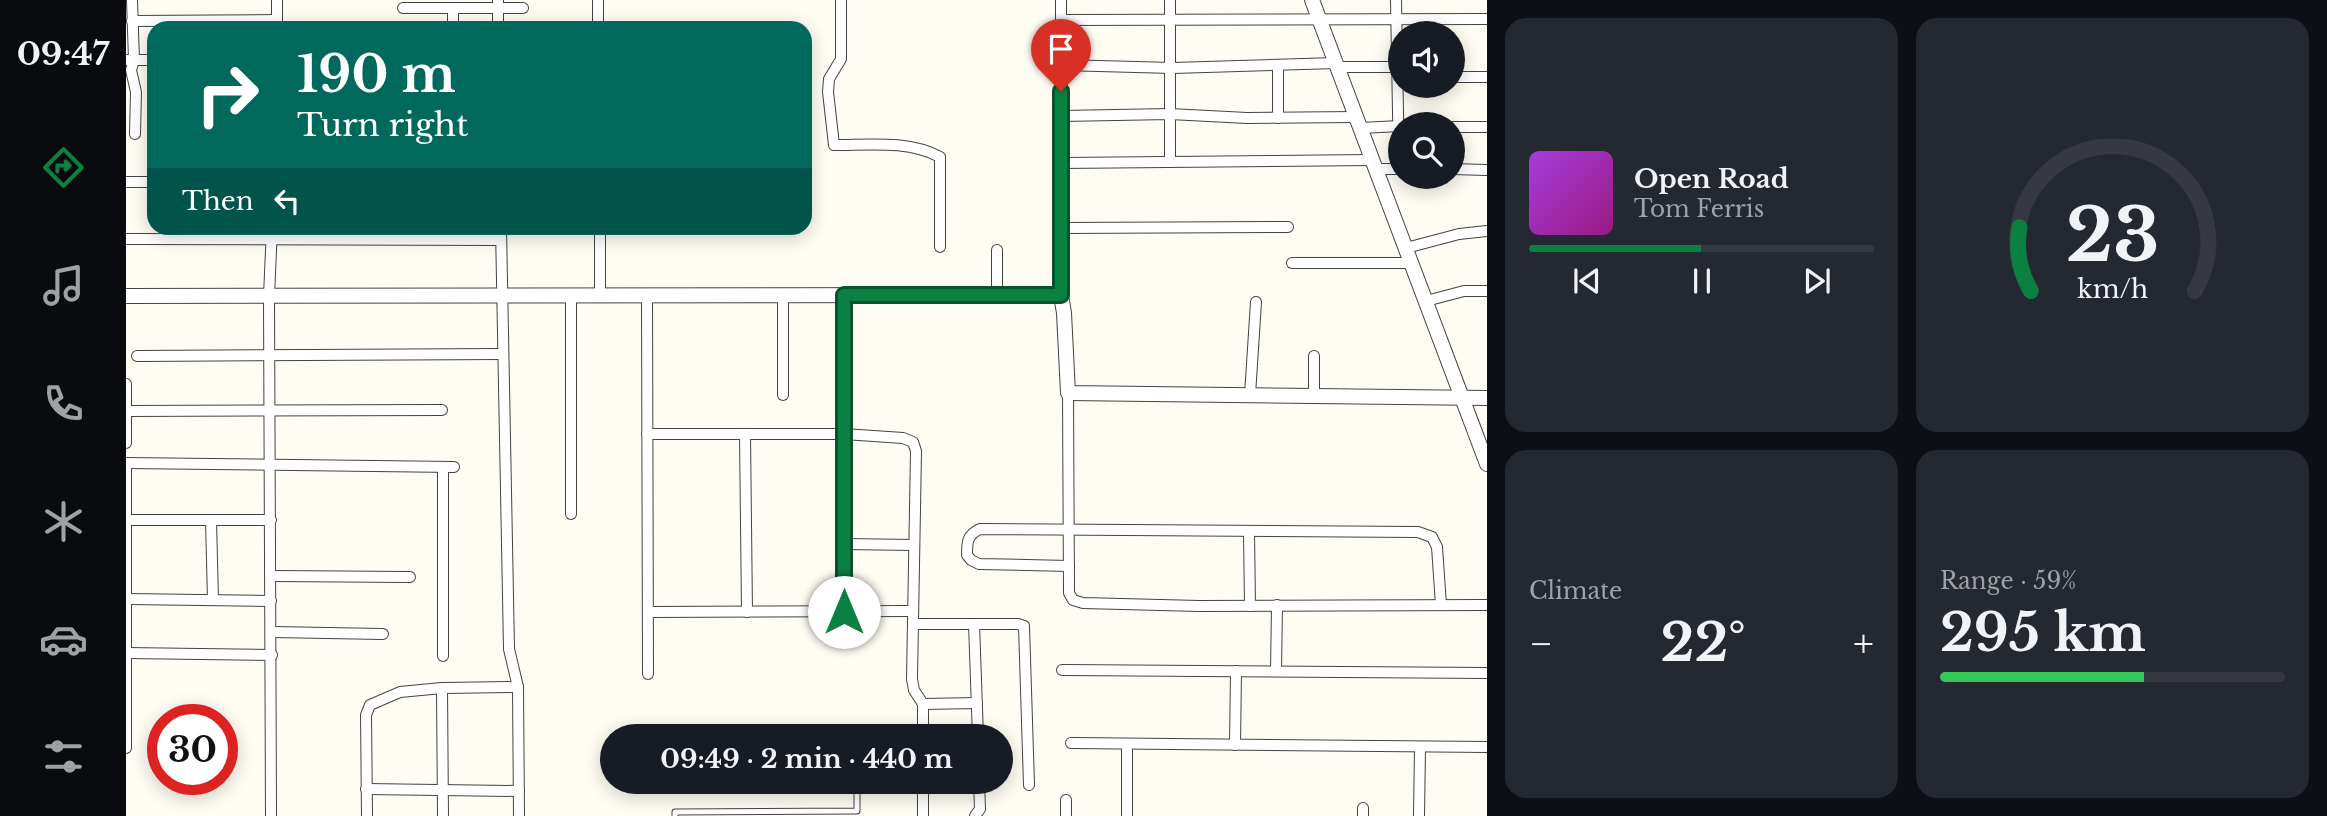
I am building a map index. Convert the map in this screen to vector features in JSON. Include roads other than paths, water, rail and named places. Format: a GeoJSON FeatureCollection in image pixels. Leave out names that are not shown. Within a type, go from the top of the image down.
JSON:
{"type":"FeatureCollection","features":[{"type":"Feature","properties":{"kind":"street"},"geometry":{"type":"LineString","coordinates":[[132,0],[130,60],[136,92],[135,134]]}},
{"type":"Feature","properties":{"kind":"street"},"geometry":{"type":"LineString","coordinates":[[277,21],[278,0]]}},
{"type":"Feature","properties":{"kind":"street"},"geometry":{"type":"LineString","coordinates":[[598,0],[598,21]]}},
{"type":"Feature","properties":{"kind":"street"},"geometry":{"type":"LineString","coordinates":[[841,0],[841,59],[829,79],[828,92],[834,145],[895,145],[928,150],[940,156],[940,247]]}},
{"type":"Feature","properties":{"kind":"street"},"geometry":{"type":"LineString","coordinates":[[1061,0],[1061,295],[1068,393],[1069,593],[1073,600],[1083,603],[1250,606],[1487,605]]}},
{"type":"Feature","properties":{"kind":"street"},"geometry":{"type":"LineString","coordinates":[[1170,0],[1170,162]]}},
{"type":"Feature","properties":{"kind":"street"},"geometry":{"type":"LineString","coordinates":[[1312,0],[1487,462]]}},
{"type":"Feature","properties":{"kind":"street"},"geometry":{"type":"LineString","coordinates":[[1396,0],[1396,20]]}},
{"type":"Feature","properties":{"kind":"street"},"geometry":{"type":"LineString","coordinates":[[403,8],[453,8],[498,4],[523,8]]}},
{"type":"Feature","properties":{"kind":"street"},"geometry":{"type":"LineString","coordinates":[[453,8],[453,21]]}},
{"type":"Feature","properties":{"kind":"street"},"geometry":{"type":"LineString","coordinates":[[1061,20],[1487,19]]}},
{"type":"Feature","properties":{"kind":"street"},"geometry":{"type":"LineString","coordinates":[[132,21],[147,21]]}},
{"type":"Feature","properties":{"kind":"street"},"geometry":{"type":"LineString","coordinates":[[1061,65],[1170,68],[1337,65],[1388,72]]}},
{"type":"Feature","properties":{"kind":"street"},"geometry":{"type":"LineString","coordinates":[[1278,65],[1278,118]]}},
{"type":"Feature","properties":{"kind":"street"},"geometry":{"type":"LineString","coordinates":[[1465,77],[1487,77]]}},
{"type":"Feature","properties":{"kind":"street"},"geometry":{"type":"LineString","coordinates":[[1061,116],[1170,114],[1388,125]]}},
{"type":"Feature","properties":{"kind":"street"},"geometry":{"type":"LineString","coordinates":[[1465,127],[1487,127]]}},
{"type":"Feature","properties":{"kind":"street"},"geometry":{"type":"LineString","coordinates":[[1061,163],[1375,164],[1388,167]]}},
{"type":"Feature","properties":{"kind":"street"},"geometry":{"type":"LineString","coordinates":[[1465,169],[1487,170]]}},
{"type":"Feature","properties":{"kind":"street"},"geometry":{"type":"LineString","coordinates":[[126,181],[147,182]]}},
{"type":"Feature","properties":{"kind":"street"},"geometry":{"type":"LineString","coordinates":[[1061,228],[1288,227]]}},
{"type":"Feature","properties":{"kind":"street"},"geometry":{"type":"LineString","coordinates":[[1406,248],[1459,234],[1487,231]]}},
{"type":"Feature","properties":{"kind":"street"},"geometry":{"type":"LineString","coordinates":[[126,239],[223,235]]}},
{"type":"Feature","properties":{"kind":"street"},"geometry":{"type":"LineString","coordinates":[[271,816],[269,296],[272,235]]}},
{"type":"Feature","properties":{"kind":"street"},"geometry":{"type":"LineString","coordinates":[[337,235],[501,240]]}},
{"type":"Feature","properties":{"kind":"street"},"geometry":{"type":"LineString","coordinates":[[501,235],[509,649],[518,687],[519,816]]}},
{"type":"Feature","properties":{"kind":"street"},"geometry":{"type":"LineString","coordinates":[[600,235],[600,295]]}},
{"type":"Feature","properties":{"kind":"street"},"geometry":{"type":"LineString","coordinates":[[997,250],[997,296]]}},
{"type":"Feature","properties":{"kind":"street"},"geometry":{"type":"LineString","coordinates":[[1292,264],[1412,264]]}},
{"type":"Feature","properties":{"kind":"street"},"geometry":{"type":"LineString","coordinates":[[1426,301],[1464,291],[1487,291]]}},
{"type":"Feature","properties":{"kind":"street"},"geometry":{"type":"LineString","coordinates":[[571,295],[571,513]]}},
{"type":"Feature","properties":{"kind":"street"},"geometry":{"type":"LineString","coordinates":[[647,295],[648,674]]}},
{"type":"Feature","properties":{"kind":"street"},"geometry":{"type":"LineString","coordinates":[[783,295],[783,395]]}},
{"type":"Feature","properties":{"kind":"street"},"geometry":{"type":"LineString","coordinates":[[844,295],[844,612]]}},
{"type":"Feature","properties":{"kind":"street"},"geometry":{"type":"LineString","coordinates":[[126,296],[1061,295]]}},
{"type":"Feature","properties":{"kind":"street"},"geometry":{"type":"LineString","coordinates":[[1250,395],[1256,302]]}},
{"type":"Feature","properties":{"kind":"street"},"geometry":{"type":"LineString","coordinates":[[137,356],[503,354]]}},
{"type":"Feature","properties":{"kind":"street"},"geometry":{"type":"LineString","coordinates":[[1314,356],[1314,396]]}},
{"type":"Feature","properties":{"kind":"street"},"geometry":{"type":"LineString","coordinates":[[126,443],[127,384]]}},
{"type":"Feature","properties":{"kind":"street"},"geometry":{"type":"LineString","coordinates":[[1068,393],[1487,398]]}},
{"type":"Feature","properties":{"kind":"street"},"geometry":{"type":"LineString","coordinates":[[126,411],[442,410]]}},
{"type":"Feature","properties":{"kind":"street"},"geometry":{"type":"LineString","coordinates":[[647,434],[844,434],[903,438],[913,442],[916,451],[912,679],[914,690],[923,704],[923,724]]}},
{"type":"Feature","properties":{"kind":"street"},"geometry":{"type":"LineString","coordinates":[[745,434],[747,612]]}},
{"type":"Feature","properties":{"kind":"street"},"geometry":{"type":"LineString","coordinates":[[126,748],[126,465],[449,467],[443,656]]}},
{"type":"Feature","properties":{"kind":"street"},"geometry":{"type":"LineString","coordinates":[[127,520],[271,520]]}},
{"type":"Feature","properties":{"kind":"street"},"geometry":{"type":"LineString","coordinates":[[211,520],[213,600]]}},
{"type":"Feature","properties":{"kind":"street"},"geometry":{"type":"LineString","coordinates":[[1069,566],[979,564],[967,555],[967,541],[972,533],[980,529],[1418,532],[1432,537],[1437,547],[1441,605]]}},
{"type":"Feature","properties":{"kind":"street"},"geometry":{"type":"LineString","coordinates":[[1249,531],[1250,606]]}},
{"type":"Feature","properties":{"kind":"street"},"geometry":{"type":"LineString","coordinates":[[844,544],[914,545]]}},
{"type":"Feature","properties":{"kind":"street"},"geometry":{"type":"LineString","coordinates":[[271,576],[410,577]]}},
{"type":"Feature","properties":{"kind":"street"},"geometry":{"type":"LineString","coordinates":[[127,599],[271,601]]}},
{"type":"Feature","properties":{"kind":"street"},"geometry":{"type":"LineString","coordinates":[[1276,671],[1277,605]]}},
{"type":"Feature","properties":{"kind":"street"},"geometry":{"type":"LineString","coordinates":[[648,612],[913,611]]}},
{"type":"Feature","properties":{"kind":"street"},"geometry":{"type":"LineString","coordinates":[[913,624],[1024,626],[1029,785]]}},
{"type":"Feature","properties":{"kind":"street"},"geometry":{"type":"LineString","coordinates":[[974,624],[978,724]]}},
{"type":"Feature","properties":{"kind":"street"},"geometry":{"type":"LineString","coordinates":[[272,632],[383,635]]}},
{"type":"Feature","properties":{"kind":"street"},"geometry":{"type":"LineString","coordinates":[[127,653],[272,655]]}},
{"type":"Feature","properties":{"kind":"street"},"geometry":{"type":"LineString","coordinates":[[1062,670],[1487,673]]}},
{"type":"Feature","properties":{"kind":"street"},"geometry":{"type":"LineString","coordinates":[[1235,745],[1237,671]]}},
{"type":"Feature","properties":{"kind":"street"},"geometry":{"type":"LineString","coordinates":[[367,816],[366,715],[370,705],[400,692],[442,688],[518,687]]}},
{"type":"Feature","properties":{"kind":"street"},"geometry":{"type":"LineString","coordinates":[[442,688],[443,816]]}},
{"type":"Feature","properties":{"kind":"street"},"geometry":{"type":"LineString","coordinates":[[923,704],[977,704]]}},
{"type":"Feature","properties":{"kind":"street"},"geometry":{"type":"LineString","coordinates":[[1071,743],[1487,747]]}},
{"type":"Feature","properties":{"kind":"street"},"geometry":{"type":"LineString","coordinates":[[1127,744],[1127,816]]}},
{"type":"Feature","properties":{"kind":"street"},"geometry":{"type":"LineString","coordinates":[[1419,816],[1420,747]]}},
{"type":"Feature","properties":{"kind":"street"},"geometry":{"type":"LineString","coordinates":[[366,789],[519,791]]}},
{"type":"Feature","properties":{"kind":"street"},"geometry":{"type":"LineString","coordinates":[[923,794],[923,816]]}},
{"type":"Feature","properties":{"kind":"street"},"geometry":{"type":"LineString","coordinates":[[975,816],[980,809],[979,794]]}},
{"type":"Feature","properties":{"kind":"street"},"geometry":{"type":"LineString","coordinates":[[1066,800],[1066,816]]}},
{"type":"Feature","properties":{"kind":"lane"},"geometry":{"type":"LineString","coordinates":[[675,816],[675,812],[858,811],[858,794]]}}]}
